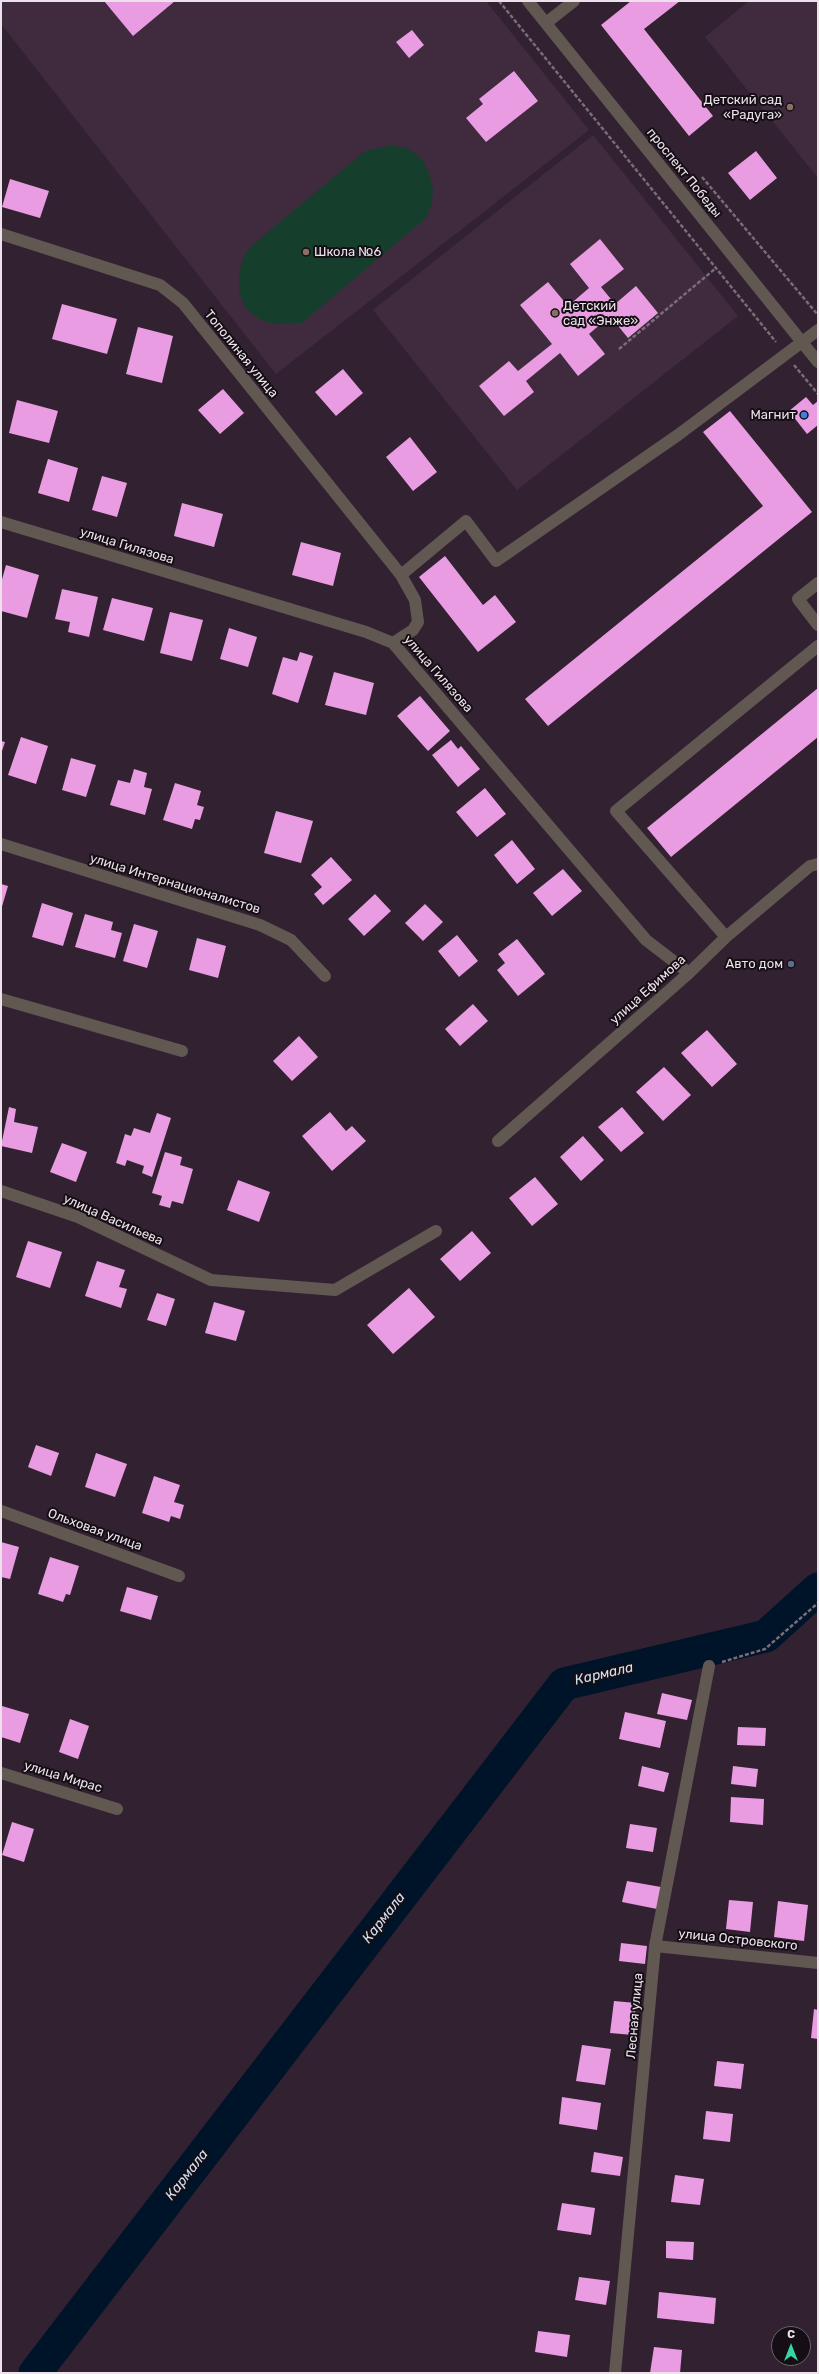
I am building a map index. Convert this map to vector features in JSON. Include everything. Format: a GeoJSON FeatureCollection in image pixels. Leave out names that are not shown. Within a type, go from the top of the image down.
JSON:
{"type":"FeatureCollection","features":[{"type":"Feature","properties":{"kind":"street","name":"проспект Победы"},"geometry":{"type":"LineString","coordinates":[[528,1],[818,362]]}},
{"type":"Feature","properties":{"kind":"street"},"geometry":{"type":"LineString","coordinates":[[546,23],[566,3]]}},
{"type":"Feature","properties":{"kind":"street","name":"Тополиная улица"},"geometry":{"type":"LineString","coordinates":[[1,234],[160,285],[183,303],[401,575],[415,600],[418,622],[413,630],[393,643]]}},
{"type":"Feature","properties":{"kind":"street"},"geometry":{"type":"LineString","coordinates":[[401,575],[466,521],[496,561],[678,435],[818,330]]}},
{"type":"Feature","properties":{"kind":"street","name":"улица Гилязова"},"geometry":{"type":"LineString","coordinates":[[1,522],[366,632],[393,643],[646,940],[690,973]]}},
{"type":"Feature","properties":{"kind":"street"},"geometry":{"type":"LineString","coordinates":[[818,583],[798,599],[818,625]]}},
{"type":"Feature","properties":{"kind":"street"},"geometry":{"type":"LineString","coordinates":[[726,937],[616,811],[818,646]]}},
{"type":"Feature","properties":{"kind":"street","name":"улица Интернационалистов"},"geometry":{"type":"LineString","coordinates":[[1,844],[260,925],[291,940],[325,976]]}},
{"type":"Feature","properties":{"kind":"street","name":"улица Ефимова"},"geometry":{"type":"LineString","coordinates":[[498,1141],[690,973],[726,937],[810,866],[818,864]]}},
{"type":"Feature","properties":{"kind":"street"},"geometry":{"type":"LineString","coordinates":[[1,999],[182,1051]]}},
{"type":"Feature","properties":{"kind":"street","name":"улица Васильева"},"geometry":{"type":"LineString","coordinates":[[1,1191],[78,1217],[211,1280],[335,1290],[436,1231]]}},
{"type":"Feature","properties":{"kind":"street","name":"Ольховая улица"},"geometry":{"type":"LineString","coordinates":[[1,1511],[179,1576]]}},
{"type":"Feature","properties":{"kind":"street","name":"Лесная улица"},"geometry":{"type":"LineString","coordinates":[[615,2373],[656,1946],[709,1666]]}},
{"type":"Feature","properties":{"kind":"street","name":"улица Мирас"},"geometry":{"type":"LineString","coordinates":[[1,1773],[118,1809]]}},
{"type":"Feature","properties":{"kind":"street","name":"улица Островского"},"geometry":{"type":"LineString","coordinates":[[656,1946],[818,1963]]}},
{"type":"Feature","properties":{"kind":"path"},"geometry":{"type":"LineString","coordinates":[[500,1],[818,394]]}},
{"type":"Feature","properties":{"kind":"path"},"geometry":{"type":"LineString","coordinates":[[702,177],[818,315]]}},
{"type":"Feature","properties":{"kind":"path"},"geometry":{"type":"LineString","coordinates":[[619,348],[716,268]]}},
{"type":"Feature","properties":{"kind":"path"},"geometry":{"type":"LineString","coordinates":[[709,1666],[766,1649],[818,1603]]}},
{"type":"Feature","properties":{"kind":"shaded area","name":"Школа №6"},"geometry":{"type":"Polygon","coordinates":[[[1,1],[486,1],[589,130],[276,374],[1,24],[1,1]]]}},
{"type":"Feature","properties":{"kind":"shaded area","name":"Детский сад «Радуга»"},"geometry":{"type":"Polygon","coordinates":[[[749,1],[818,1],[818,178],[705,37],[749,1]]]}},
{"type":"Feature","properties":{"kind":"shaded area","name":"Детский сад «Энже»"},"geometry":{"type":"Polygon","coordinates":[[[593,135],[738,316],[517,490],[373,310],[593,135]]]}},
{"type":"Feature","properties":{"kind":"green space"},"geometry":{"type":"Polygon","coordinates":[[[392,145],[409,149],[422,159],[429,173],[433,189],[432,203],[426,218],[302,323],[272,324],[260,319],[246,309],[239,293],[239,276],[242,261],[250,247],[365,151],[392,145]]]}},
{"type":"Feature","properties":{"kind":"building"},"geometry":{"type":"Polygon","coordinates":[[[104,1],[175,1],[133,36],[104,1]]]}},
{"type":"Feature","properties":{"kind":"building"},"geometry":{"type":"Polygon","coordinates":[[[631,1],[680,1],[644,29],[713,116],[689,136],[601,25],[631,1]]]}},
{"type":"Feature","properties":{"kind":"building"},"geometry":{"type":"Polygon","coordinates":[[[412,30],[424,45],[409,58],[396,42],[412,30]]]}},
{"type":"Feature","properties":{"kind":"building"},"geometry":{"type":"Polygon","coordinates":[[[514,71],[538,101],[486,142],[466,118],[483,104],[479,99],[514,71]]]}},
{"type":"Feature","properties":{"kind":"building"},"geometry":{"type":"Polygon","coordinates":[[[756,151],[777,178],[750,200],[728,173],[756,151]]]}},
{"type":"Feature","properties":{"kind":"building"},"geometry":{"type":"Polygon","coordinates":[[[10,179],[49,191],[40,218],[2,207],[10,179]]]}},
{"type":"Feature","properties":{"kind":"building"},"geometry":{"type":"Polygon","coordinates":[[[600,239],[624,269],[601,287],[615,304],[636,286],[658,313],[628,338],[610,316],[589,334],[605,354],[578,376],[560,353],[526,381],[534,392],[504,416],[479,386],[509,361],[518,371],[552,344],[520,305],[548,282],[568,306],[589,288],[570,264],[600,239]]]}},
{"type":"Feature","properties":{"kind":"building"},"geometry":{"type":"Polygon","coordinates":[[[62,304],[117,319],[107,354],[52,339],[62,304]]]}},
{"type":"Feature","properties":{"kind":"building"},"geometry":{"type":"Polygon","coordinates":[[[138,327],[173,336],[162,383],[126,374],[138,327]]]}},
{"type":"Feature","properties":{"kind":"building"},"geometry":{"type":"Polygon","coordinates":[[[343,369],[363,393],[336,416],[315,392],[343,369]]]}},
{"type":"Feature","properties":{"kind":"building"},"geometry":{"type":"Polygon","coordinates":[[[223,389],[244,413],[220,434],[198,410],[223,389]]]}},
{"type":"Feature","properties":{"kind":"building"},"geometry":{"type":"Polygon","coordinates":[[[806,397],[813,405],[818,401],[818,425],[807,434],[789,411],[806,397]]]}},
{"type":"Feature","properties":{"kind":"building"},"geometry":{"type":"Polygon","coordinates":[[[17,400],[58,411],[49,443],[9,433],[17,400]]]}},
{"type":"Feature","properties":{"kind":"building"},"geometry":{"type":"Polygon","coordinates":[[[730,411],[812,512],[548,726],[525,699],[763,506],[703,432],[730,411]]]}},
{"type":"Feature","properties":{"kind":"building"},"geometry":{"type":"Polygon","coordinates":[[[410,437],[437,472],[413,491],[386,457],[410,437]]]}},
{"type":"Feature","properties":{"kind":"building"},"geometry":{"type":"Polygon","coordinates":[[[48,459],[78,468],[69,502],[38,493],[48,459]]]}},
{"type":"Feature","properties":{"kind":"building"},"geometry":{"type":"Polygon","coordinates":[[[102,476],[127,483],[117,517],[92,510],[102,476]]]}},
{"type":"Feature","properties":{"kind":"building"},"geometry":{"type":"Polygon","coordinates":[[[182,503],[223,514],[214,547],[174,536],[182,503]]]}},
{"type":"Feature","properties":{"kind":"building"},"geometry":{"type":"Polygon","coordinates":[[[301,542],[341,553],[333,586],[292,575],[301,542]]]}},
{"type":"Feature","properties":{"kind":"building"},"geometry":{"type":"Polygon","coordinates":[[[445,556],[483,605],[495,595],[516,622],[478,652],[419,577],[445,556]]]}},
{"type":"Feature","properties":{"kind":"building"},"geometry":{"type":"Polygon","coordinates":[[[6,565],[39,575],[27,618],[1,611],[1,583],[6,565]]]}},
{"type":"Feature","properties":{"kind":"building"},"geometry":{"type":"Polygon","coordinates":[[[62,589],[98,597],[89,637],[68,632],[70,622],[55,619],[62,589]]]}},
{"type":"Feature","properties":{"kind":"building"},"geometry":{"type":"Polygon","coordinates":[[[112,598],[153,608],[144,641],[103,630],[112,598]]]}},
{"type":"Feature","properties":{"kind":"building"},"geometry":{"type":"Polygon","coordinates":[[[170,612],[203,620],[192,661],[160,653],[170,612]]]}},
{"type":"Feature","properties":{"kind":"building"},"geometry":{"type":"Polygon","coordinates":[[[229,628],[257,637],[248,667],[220,659],[229,628]]]}},
{"type":"Feature","properties":{"kind":"building"},"geometry":{"type":"Polygon","coordinates":[[[300,652],[313,656],[298,703],[272,694],[283,657],[297,661],[300,652]]]}},
{"type":"Feature","properties":{"kind":"building"},"geometry":{"type":"Polygon","coordinates":[[[334,672],[374,683],[366,715],[325,705],[334,672]]]}},
{"type":"Feature","properties":{"kind":"building"},"geometry":{"type":"Polygon","coordinates":[[[818,688],[818,737],[671,857],[647,828],[818,688]]]}},
{"type":"Feature","properties":{"kind":"building"},"geometry":{"type":"Polygon","coordinates":[[[420,696],[450,731],[428,751],[397,716],[420,696]]]}},
{"type":"Feature","properties":{"kind":"building"},"geometry":{"type":"Polygon","coordinates":[[[21,737],[48,746],[36,784],[8,775],[21,737]]]}},
{"type":"Feature","properties":{"kind":"building"},"geometry":{"type":"Polygon","coordinates":[[[451,740],[458,749],[461,746],[480,769],[458,787],[432,755],[451,740]]]}},
{"type":"Feature","properties":{"kind":"building"},"geometry":{"type":"Polygon","coordinates":[[[1,741],[5,742],[1,754],[1,741]]]}},
{"type":"Feature","properties":{"kind":"building"},"geometry":{"type":"Polygon","coordinates":[[[71,758],[96,765],[86,797],[62,790],[71,758]]]}},
{"type":"Feature","properties":{"kind":"building"},"geometry":{"type":"Polygon","coordinates":[[[134,769],[147,773],[144,787],[152,789],[145,815],[110,805],[118,780],[130,783],[134,769]]]}},
{"type":"Feature","properties":{"kind":"building"},"geometry":{"type":"Polygon","coordinates":[[[175,783],[201,791],[197,805],[204,807],[200,820],[195,819],[192,829],[163,820],[175,783]]]}},
{"type":"Feature","properties":{"kind":"building"},"geometry":{"type":"Polygon","coordinates":[[[485,788],[506,814],[477,837],[456,812],[485,788]]]}},
{"type":"Feature","properties":{"kind":"building"},"geometry":{"type":"Polygon","coordinates":[[[276,811],[313,821],[301,863],[264,853],[276,811]]]}},
{"type":"Feature","properties":{"kind":"building"},"geometry":{"type":"Polygon","coordinates":[[[512,840],[535,869],[517,884],[494,855],[512,840]]]}},
{"type":"Feature","properties":{"kind":"building"},"geometry":{"type":"Polygon","coordinates":[[[331,857],[352,880],[323,905],[314,894],[322,887],[311,875],[331,857]]]}},
{"type":"Feature","properties":{"kind":"building"},"geometry":{"type":"Polygon","coordinates":[[[563,869],[582,891],[552,916],[533,893],[563,869]]]}},
{"type":"Feature","properties":{"kind":"building"},"geometry":{"type":"Polygon","coordinates":[[[1,884],[8,886],[1,910],[1,884]]]}},
{"type":"Feature","properties":{"kind":"building"},"geometry":{"type":"Polygon","coordinates":[[[375,894],[391,911],[364,936],[348,919],[375,894]]]}},
{"type":"Feature","properties":{"kind":"building"},"geometry":{"type":"Polygon","coordinates":[[[42,903],[73,913],[63,946],[32,937],[42,903]]]}},
{"type":"Feature","properties":{"kind":"building"},"geometry":{"type":"Polygon","coordinates":[[[425,904],[443,922],[423,941],[405,923],[425,904]]]}},
{"type":"Feature","properties":{"kind":"building"},"geometry":{"type":"Polygon","coordinates":[[[85,914],[113,922],[111,930],[122,933],[115,958],[75,947],[85,914]]]}},
{"type":"Feature","properties":{"kind":"building"},"geometry":{"type":"Polygon","coordinates":[[[134,924],[158,931],[147,968],[123,961],[134,924]]]}},
{"type":"Feature","properties":{"kind":"building"},"geometry":{"type":"Polygon","coordinates":[[[457,935],[478,961],[459,977],[438,951],[457,935]]]}},
{"type":"Feature","properties":{"kind":"building"},"geometry":{"type":"Polygon","coordinates":[[[197,938],[226,946],[218,978],[189,970],[197,938]]]}},
{"type":"Feature","properties":{"kind":"building"},"geometry":{"type":"Polygon","coordinates":[[[517,939],[545,974],[518,996],[497,970],[505,963],[498,954],[517,939]]]}},
{"type":"Feature","properties":{"kind":"building"},"geometry":{"type":"Polygon","coordinates":[[[473,1004],[488,1021],[460,1046],[445,1029],[473,1004]]]}},
{"type":"Feature","properties":{"kind":"building"},"geometry":{"type":"Polygon","coordinates":[[[707,1030],[737,1064],[712,1087],[681,1053],[707,1030]]]}},
{"type":"Feature","properties":{"kind":"building"},"geometry":{"type":"Polygon","coordinates":[[[299,1036],[318,1057],[292,1081],[273,1061],[299,1036]]]}},
{"type":"Feature","properties":{"kind":"building"},"geometry":{"type":"Polygon","coordinates":[[[664,1067],[691,1095],[663,1121],[636,1092],[664,1067]]]}},
{"type":"Feature","properties":{"kind":"building"},"geometry":{"type":"Polygon","coordinates":[[[9,1107],[16,1109],[14,1122],[38,1127],[32,1153],[1,1146],[9,1107]]]}},
{"type":"Feature","properties":{"kind":"building"},"geometry":{"type":"Polygon","coordinates":[[[622,1107],[644,1133],[621,1152],[598,1127],[622,1107]]]}},
{"type":"Feature","properties":{"kind":"building"},"geometry":{"type":"Polygon","coordinates":[[[330,1112],[346,1131],[352,1126],[366,1141],[332,1171],[302,1136],[330,1112]]]}},
{"type":"Feature","properties":{"kind":"building"},"geometry":{"type":"Polygon","coordinates":[[[157,1113],[171,1118],[152,1177],[142,1173],[144,1166],[127,1160],[125,1166],[116,1163],[125,1134],[131,1136],[134,1128],[150,1133],[157,1113]]]}},
{"type":"Feature","properties":{"kind":"building"},"geometry":{"type":"Polygon","coordinates":[[[583,1136],[604,1160],[581,1181],[560,1157],[583,1136]]]}},
{"type":"Feature","properties":{"kind":"building"},"geometry":{"type":"Polygon","coordinates":[[[62,1143],[87,1152],[76,1182],[50,1172],[62,1143]]]}},
{"type":"Feature","properties":{"kind":"building"},"geometry":{"type":"Polygon","coordinates":[[[165,1152],[182,1157],[180,1165],[193,1169],[183,1204],[172,1201],[170,1208],[159,1205],[162,1196],[152,1193],[165,1152]]]}},
{"type":"Feature","properties":{"kind":"building"},"geometry":{"type":"Polygon","coordinates":[[[535,1177],[558,1204],[532,1226],[509,1198],[535,1177]]]}},
{"type":"Feature","properties":{"kind":"building"},"geometry":{"type":"Polygon","coordinates":[[[238,1180],[270,1192],[259,1222],[227,1210],[238,1180]]]}},
{"type":"Feature","properties":{"kind":"building"},"geometry":{"type":"Polygon","coordinates":[[[472,1231],[491,1253],[460,1281],[440,1259],[472,1231]]]}},
{"type":"Feature","properties":{"kind":"building"},"geometry":{"type":"Polygon","coordinates":[[[28,1241],[62,1252],[50,1288],[16,1277],[28,1241]]]}},
{"type":"Feature","properties":{"kind":"building"},"geometry":{"type":"Polygon","coordinates":[[[97,1261],[125,1270],[119,1287],[127,1289],[121,1308],[85,1296],[97,1261]]]}},
{"type":"Feature","properties":{"kind":"building"},"geometry":{"type":"Polygon","coordinates":[[[409,1288],[435,1317],[393,1354],[367,1325],[409,1288]]]}},
{"type":"Feature","properties":{"kind":"building"},"geometry":{"type":"Polygon","coordinates":[[[157,1293],[175,1299],[166,1326],[147,1320],[157,1293]]]}},
{"type":"Feature","properties":{"kind":"building"},"geometry":{"type":"Polygon","coordinates":[[[214,1302],[245,1311],[236,1341],[205,1333],[214,1302]]]}},
{"type":"Feature","properties":{"kind":"building"},"geometry":{"type":"Polygon","coordinates":[[[36,1445],[59,1453],[51,1476],[28,1467],[36,1445]]]}},
{"type":"Feature","properties":{"kind":"building"},"geometry":{"type":"Polygon","coordinates":[[[96,1453],[127,1464],[115,1497],[85,1487],[96,1453]]]}},
{"type":"Feature","properties":{"kind":"building"},"geometry":{"type":"Polygon","coordinates":[[[154,1476],[180,1485],[174,1502],[184,1505],[180,1519],[171,1516],[169,1522],[142,1513],[154,1476]]]}},
{"type":"Feature","properties":{"kind":"building"},"geometry":{"type":"Polygon","coordinates":[[[1,1542],[19,1547],[10,1579],[1,1577],[1,1542]]]}},
{"type":"Feature","properties":{"kind":"building"},"geometry":{"type":"Polygon","coordinates":[[[50,1557],[79,1566],[70,1595],[66,1594],[63,1602],[38,1594],[50,1557]]]}},
{"type":"Feature","properties":{"kind":"building"},"geometry":{"type":"Polygon","coordinates":[[[127,1587],[158,1596],[151,1620],[120,1611],[127,1587]]]}},
{"type":"Feature","properties":{"kind":"building"},"geometry":{"type":"Polygon","coordinates":[[[662,1693],[692,1700],[687,1720],[657,1714],[662,1693]]]}},
{"type":"Feature","properties":{"kind":"building"},"geometry":{"type":"Polygon","coordinates":[[[2,1706],[29,1714],[20,1743],[1,1737],[2,1706]]]}},
{"type":"Feature","properties":{"kind":"building"},"geometry":{"type":"Polygon","coordinates":[[[625,1712],[666,1721],[660,1748],[619,1739],[625,1712]]]}},
{"type":"Feature","properties":{"kind":"building"},"geometry":{"type":"Polygon","coordinates":[[[70,1719],[89,1726],[78,1759],[59,1752],[70,1719]]]}},
{"type":"Feature","properties":{"kind":"building"},"geometry":{"type":"Polygon","coordinates":[[[738,1727],[766,1728],[765,1746],[737,1745],[738,1727]]]}},
{"type":"Feature","properties":{"kind":"building"},"geometry":{"type":"Polygon","coordinates":[[[642,1766],[669,1773],[664,1792],[638,1786],[642,1766]]]}},
{"type":"Feature","properties":{"kind":"building"},"geometry":{"type":"Polygon","coordinates":[[[733,1766],[758,1769],[756,1787],[731,1784],[733,1766]]]}},
{"type":"Feature","properties":{"kind":"building"},"geometry":{"type":"Polygon","coordinates":[[[731,1797],[764,1799],[763,1825],[730,1822],[731,1797]]]}},
{"type":"Feature","properties":{"kind":"building"},"geometry":{"type":"Polygon","coordinates":[[[12,1822],[34,1829],[24,1862],[2,1855],[12,1822]]]}},
{"type":"Feature","properties":{"kind":"building"},"geometry":{"type":"Polygon","coordinates":[[[630,1824],[657,1828],[653,1852],[626,1848],[630,1824]]]}},
{"type":"Feature","properties":{"kind":"building"},"geometry":{"type":"Polygon","coordinates":[[[627,1881],[661,1887],[657,1909],[622,1902],[627,1881]]]}},
{"type":"Feature","properties":{"kind":"building"},"geometry":{"type":"Polygon","coordinates":[[[729,1900],[753,1902],[750,1932],[726,1929],[729,1900]]]}},
{"type":"Feature","properties":{"kind":"building"},"geometry":{"type":"Polygon","coordinates":[[[778,1901],[808,1905],[804,1941],[774,1937],[778,1901]]]}},
{"type":"Feature","properties":{"kind":"building"},"geometry":{"type":"Polygon","coordinates":[[[621,1943],[647,1946],[645,1964],[619,1961],[621,1943]]]}},
{"type":"Feature","properties":{"kind":"building"},"geometry":{"type":"Polygon","coordinates":[[[614,2001],[636,2003],[633,2035],[610,2033],[614,2001]]]}},
{"type":"Feature","properties":{"kind":"building"},"geometry":{"type":"Polygon","coordinates":[[[814,2009],[818,2010],[818,2039],[811,2038],[814,2009]]]}},
{"type":"Feature","properties":{"kind":"building"},"geometry":{"type":"Polygon","coordinates":[[[582,2045],[611,2049],[605,2085],[576,2081],[582,2045]]]}},
{"type":"Feature","properties":{"kind":"building"},"geometry":{"type":"Polygon","coordinates":[[[717,2061],[744,2064],[741,2089],[714,2086],[717,2061]]]}},
{"type":"Feature","properties":{"kind":"building"},"geometry":{"type":"Polygon","coordinates":[[[562,2097],[601,2103],[597,2130],[559,2124],[562,2097]]]}},
{"type":"Feature","properties":{"kind":"building"},"geometry":{"type":"Polygon","coordinates":[[[706,2111],[733,2114],[730,2142],[703,2139],[706,2111]]]}},
{"type":"Feature","properties":{"kind":"building"},"geometry":{"type":"Polygon","coordinates":[[[594,2152],[623,2157],[620,2176],[591,2172],[594,2152]]]}},
{"type":"Feature","properties":{"kind":"building"},"geometry":{"type":"Polygon","coordinates":[[[675,2175],[704,2179],[700,2205],[671,2202],[675,2175]]]}},
{"type":"Feature","properties":{"kind":"building"},"geometry":{"type":"Polygon","coordinates":[[[562,2203],[595,2208],[591,2235],[557,2230],[562,2203]]]}},
{"type":"Feature","properties":{"kind":"building"},"geometry":{"type":"Polygon","coordinates":[[[666,2241],[694,2242],[693,2260],[666,2258],[666,2241]]]}},
{"type":"Feature","properties":{"kind":"building"},"geometry":{"type":"Polygon","coordinates":[[[579,2277],[610,2281],[606,2305],[575,2300],[579,2277]]]}},
{"type":"Feature","properties":{"kind":"building"},"geometry":{"type":"Polygon","coordinates":[[[659,2292],[716,2298],[714,2324],[657,2318],[659,2292]]]}},
{"type":"Feature","properties":{"kind":"building"},"geometry":{"type":"Polygon","coordinates":[[[538,2331],[570,2335],[567,2357],[535,2352],[538,2331]]]}},
{"type":"Feature","properties":{"kind":"building"},"geometry":{"type":"Polygon","coordinates":[[[654,2347],[682,2350],[680,2373],[650,2373],[654,2347]]]}},
{"type":"Feature","properties":{"kind":"waterway","name":"Кармала"},"geometry":{"type":"LineString","coordinates":[[35,2373],[564,1684],[766,1636],[818,1589]]}},
{"type":"Feature","properties":{"kind":"place","name":"Детский сад «Радуга»"},"geometry":{"type":"Point","coordinates":[790,107]}},
{"type":"Feature","properties":{"kind":"place","name":"Школа №6"},"geometry":{"type":"Point","coordinates":[306,252]}},
{"type":"Feature","properties":{"kind":"place","name":"Детский сад «Энже»"},"geometry":{"type":"Point","coordinates":[555,313]}},
{"type":"Feature","properties":{"kind":"place","name":"Магнит"},"geometry":{"type":"Point","coordinates":[804,415]}},
{"type":"Feature","properties":{"kind":"place","name":"Авто дом"},"geometry":{"type":"Point","coordinates":[791,964]}}]}
